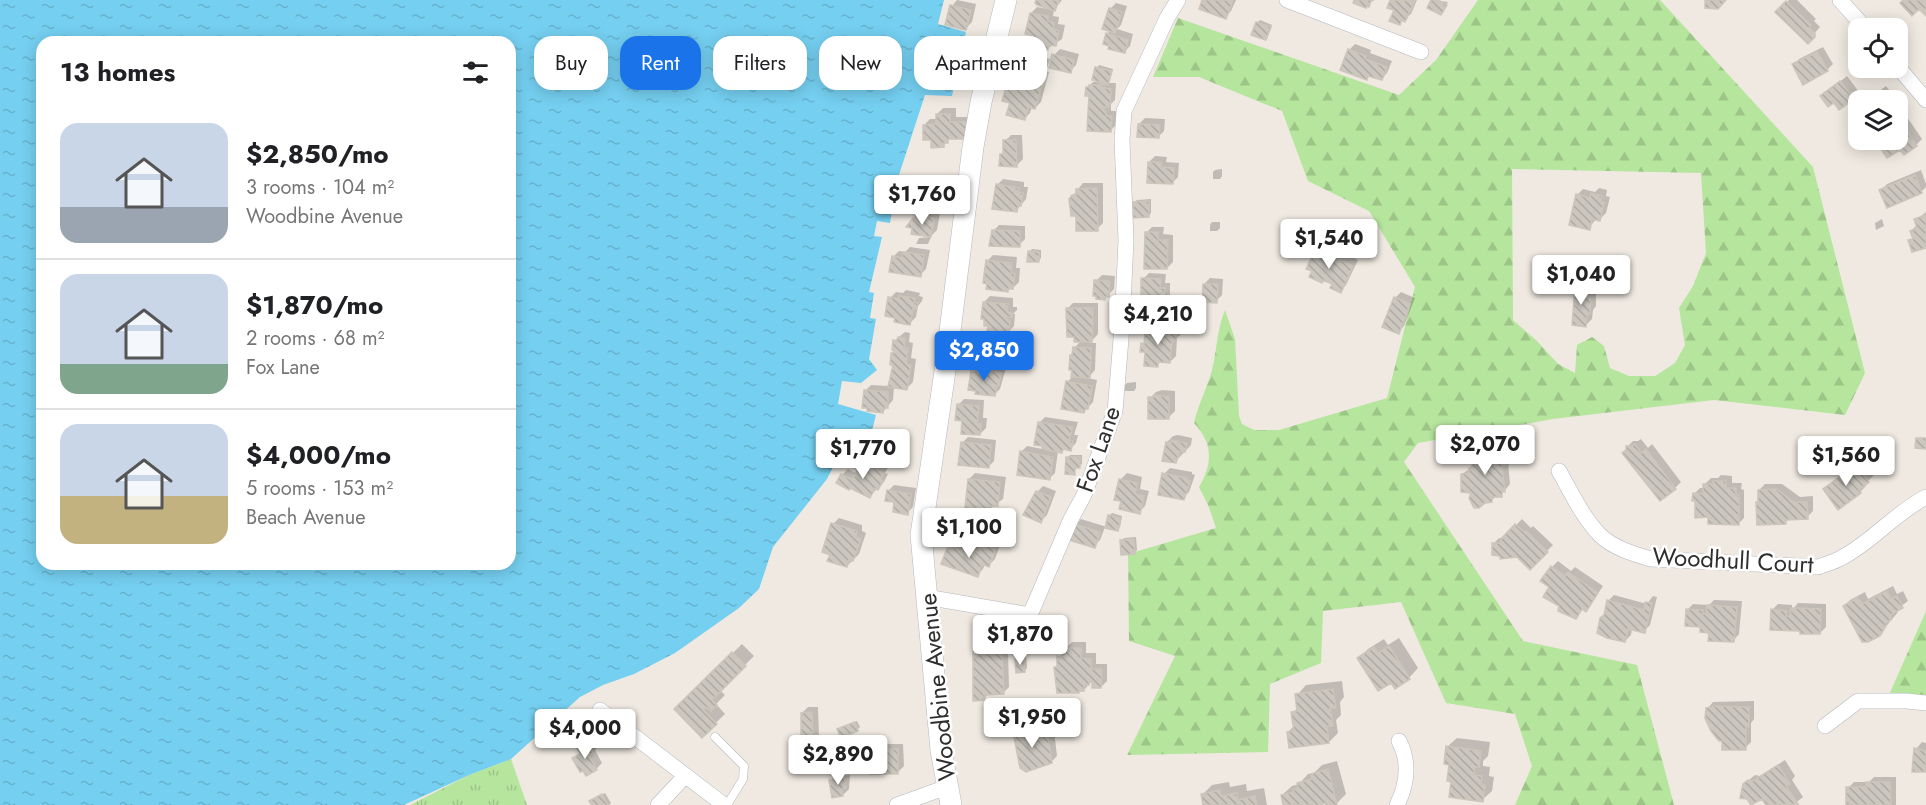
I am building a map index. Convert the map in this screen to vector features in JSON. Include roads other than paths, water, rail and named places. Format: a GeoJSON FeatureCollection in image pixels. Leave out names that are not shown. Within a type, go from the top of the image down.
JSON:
{"type":"FeatureCollection","features":[{"type":"Feature","properties":{"kind":"main road","name":"Woodbine Avenue"},"geometry":{"type":"LineString","coordinates":[[949,796],[938,720],[921,535],[945,371],[973,147],[981,102],[1006,0]]}},
{"type":"Feature","properties":{"kind":"street","name":"Fox Lane"},"geometry":{"type":"LineString","coordinates":[[926,597],[1030,615],[1071,519],[1084,495],[1115,411],[1126,240],[1122,140],[1124,111],[1167,18],[1178,0]]}},
{"type":"Feature","properties":{"kind":"street"},"geometry":{"type":"LineString","coordinates":[[1287,0],[1421,52]]}},
{"type":"Feature","properties":{"kind":"street"},"geometry":{"type":"LineString","coordinates":[[1840,0],[1855,18]]}},
{"type":"Feature","properties":{"kind":"street"},"geometry":{"type":"LineString","coordinates":[[1907,78],[1926,100]]}},
{"type":"Feature","properties":{"kind":"street","name":"Woodhull Court"},"geometry":{"type":"LineString","coordinates":[[1559,471],[1600,536],[1626,551],[1651,560],[1818,567],[1839,560],[1859,547],[1885,524],[1926,497]]}},
{"type":"Feature","properties":{"kind":"street"},"geometry":{"type":"LineString","coordinates":[[1825,726],[1858,701],[1926,703]]}},
{"type":"Feature","properties":{"kind":"street"},"geometry":{"type":"LineString","coordinates":[[600,710],[725,805]]}},
{"type":"Feature","properties":{"kind":"street"},"geometry":{"type":"LineString","coordinates":[[1397,805],[1403,790],[1406,767],[1405,754],[1399,741]]}},
{"type":"Feature","properties":{"kind":"street"},"geometry":{"type":"LineString","coordinates":[[658,805],[685,776]]}},
{"type":"Feature","properties":{"kind":"street"},"geometry":{"type":"LineString","coordinates":[[897,805],[949,796]]}},
{"type":"Feature","properties":{"kind":"lane"},"geometry":{"type":"LineString","coordinates":[[715,737],[744,766],[743,779],[725,805]]}},
{"type":"Feature","properties":{"kind":"water"},"geometry":{"type":"Polygon","coordinates":[[[0,0],[944,0],[938,24],[966,32],[965,36],[914,36],[914,90],[953,90],[952,96],[925,95],[897,181],[890,223],[877,221],[874,236],[882,237],[869,292],[874,293],[870,318],[876,319],[869,359],[877,370],[861,383],[842,381],[838,404],[876,415],[867,450],[837,437],[834,465],[827,479],[773,547],[759,589],[739,608],[675,653],[634,674],[603,685],[580,697],[511,759],[469,775],[404,805],[0,805],[0,0]]]}}]}
